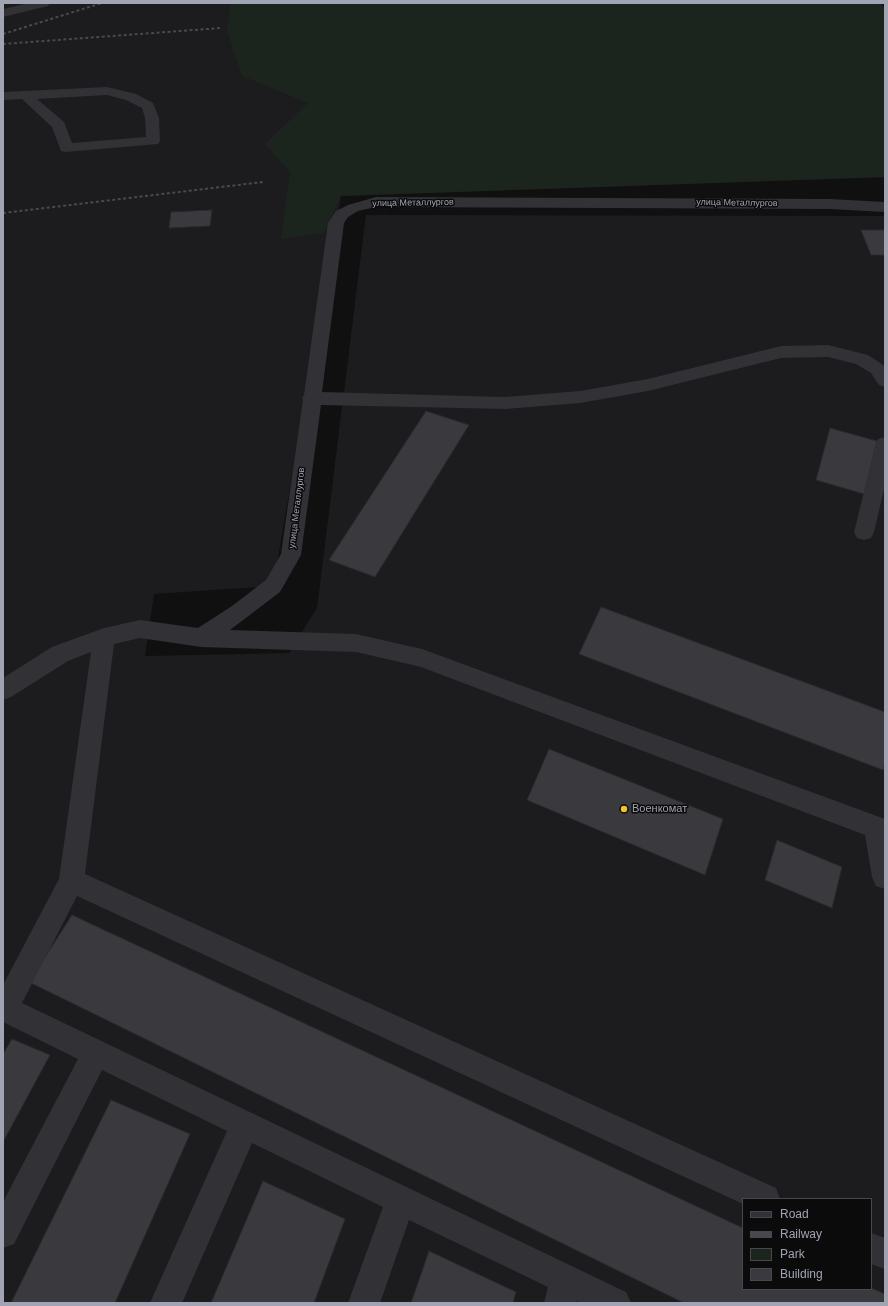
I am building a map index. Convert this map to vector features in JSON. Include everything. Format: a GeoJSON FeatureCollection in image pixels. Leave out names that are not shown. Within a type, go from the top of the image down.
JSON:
{"type":"FeatureCollection","features":[{"type":"Feature","properties":{"kind":"street"},"geometry":{"type":"LineString","coordinates":[[3,13],[44,3]]}},
{"type":"Feature","properties":{"kind":"street"},"geometry":{"type":"LineString","coordinates":[[3,96],[107,91],[131,97],[148,106],[152,118],[152,141],[66,148],[59,125],[25,95]]}},
{"type":"Feature","properties":{"kind":"street","name":"улица Металлургов"},"geometry":{"type":"LineString","coordinates":[[201,638],[240,612],[272,586],[291,555],[311,398],[336,223],[342,214],[353,208],[376,202],[830,204],[885,207]]}},
{"type":"Feature","properties":{"kind":"street"},"geometry":{"type":"LineString","coordinates":[[311,398],[505,403],[580,398],[648,385],[781,352],[828,351],[862,359],[877,369],[885,381]]}},
{"type":"Feature","properties":{"kind":"street"},"geometry":{"type":"LineString","coordinates":[[864,532],[885,444]]}},
{"type":"Feature","properties":{"kind":"street"},"geometry":{"type":"LineString","coordinates":[[3,690],[60,654],[104,637],[140,630],[201,638],[356,643],[422,658],[880,830],[885,877]]}},
{"type":"Feature","properties":{"kind":"street"},"geometry":{"type":"LineString","coordinates":[[104,637],[71,881],[5,1009],[401,1200],[563,1291],[615,1303]]}},
{"type":"Feature","properties":{"kind":"street"},"geometry":{"type":"LineString","coordinates":[[71,881],[763,1198]]}},
{"type":"Feature","properties":{"kind":"street"},"geometry":{"type":"LineString","coordinates":[[3,1233],[96,1053]]}},
{"type":"Feature","properties":{"kind":"street"},"geometry":{"type":"LineString","coordinates":[[166,1303],[245,1125]]}},
{"type":"Feature","properties":{"kind":"street"},"geometry":{"type":"LineString","coordinates":[[364,1303],[401,1200]]}},
{"type":"Feature","properties":{"kind":"street"},"geometry":{"type":"LineString","coordinates":[[872,1248],[885,1254]]}},
{"type":"Feature","properties":{"kind":"shaded area"},"geometry":{"type":"Polygon","coordinates":[[[3,3],[881,3],[885,11],[885,177],[341,196],[273,586],[154,594],[145,656],[289,653],[317,608],[366,215],[885,216],[885,1303],[3,1303],[3,3]]]}},
{"type":"Feature","properties":{"kind":"green space"},"geometry":{"type":"Polygon","coordinates":[[[231,3],[881,3],[885,11],[885,177],[341,196],[324,233],[281,239],[290,172],[265,144],[308,103],[242,76],[227,31],[231,3]]]}},
{"type":"Feature","properties":{"kind":"building"},"geometry":{"type":"Polygon","coordinates":[[[212,210],[210,226],[169,228],[171,212],[212,210]]]}},
{"type":"Feature","properties":{"kind":"building"},"geometry":{"type":"Polygon","coordinates":[[[861,230],[885,230],[885,255],[871,255],[861,230]]]}},
{"type":"Feature","properties":{"kind":"building"},"geometry":{"type":"Polygon","coordinates":[[[426,411],[469,425],[375,577],[329,560],[426,411]]]}},
{"type":"Feature","properties":{"kind":"building"},"geometry":{"type":"Polygon","coordinates":[[[830,428],[877,441],[864,494],[816,480],[830,428]]]}},
{"type":"Feature","properties":{"kind":"building"},"geometry":{"type":"Polygon","coordinates":[[[601,607],[885,712],[885,762],[883,770],[579,654],[601,607]]]}},
{"type":"Feature","properties":{"kind":"building","name":"Военкомат"},"geometry":{"type":"Polygon","coordinates":[[[549,749],[723,819],[705,875],[527,800],[549,749]]]}},
{"type":"Feature","properties":{"kind":"building"},"geometry":{"type":"Polygon","coordinates":[[[777,840],[842,867],[832,908],[765,880],[777,840]]]}},
{"type":"Feature","properties":{"kind":"building"},"geometry":{"type":"Polygon","coordinates":[[[72,915],[742,1228],[742,1290],[872,1290],[872,1288],[885,1294],[885,1303],[684,1303],[29,982],[72,915]]]}},
{"type":"Feature","properties":{"kind":"building"},"geometry":{"type":"Polygon","coordinates":[[[12,1039],[50,1055],[3,1142],[3,1054],[12,1039]]]}},
{"type":"Feature","properties":{"kind":"building"},"geometry":{"type":"Polygon","coordinates":[[[111,1100],[190,1134],[115,1303],[11,1303],[111,1100]]]}},
{"type":"Feature","properties":{"kind":"building"},"geometry":{"type":"Polygon","coordinates":[[[263,1181],[345,1219],[314,1303],[211,1303],[263,1181]]]}},
{"type":"Feature","properties":{"kind":"building"},"geometry":{"type":"Polygon","coordinates":[[[429,1251],[516,1292],[513,1303],[411,1303],[429,1251]]]}},
{"type":"Feature","properties":{"kind":"railway"},"geometry":{"type":"LineString","coordinates":[[3,34],[102,3]]}},
{"type":"Feature","properties":{"kind":"railway"},"geometry":{"type":"LineString","coordinates":[[3,44],[221,28]]}},
{"type":"Feature","properties":{"kind":"railway"},"geometry":{"type":"LineString","coordinates":[[3,213],[263,182]]}},
{"type":"Feature","properties":{"kind":"place","name":"Военкомат"},"geometry":{"type":"Point","coordinates":[624,809]}}]}
